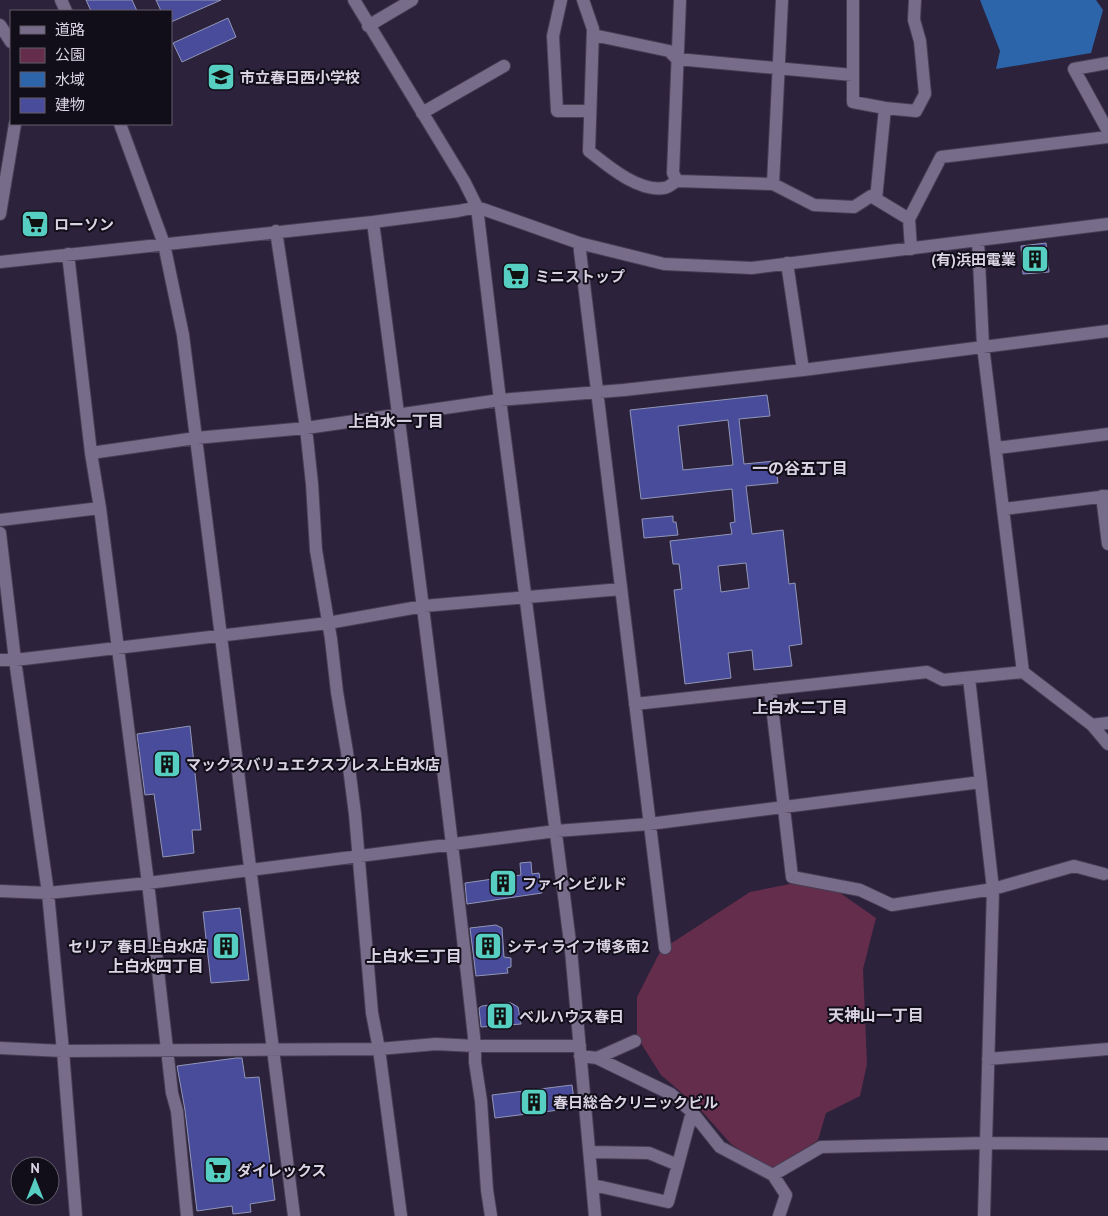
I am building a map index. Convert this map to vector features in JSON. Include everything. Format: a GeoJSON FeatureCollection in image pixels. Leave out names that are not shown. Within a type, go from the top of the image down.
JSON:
{"type":"FeatureCollection","features":[{"type":"Feature","properties":{"kind":"street"},"geometry":{"type":"LineString","coordinates":[[354,0],[368,26],[464,181],[477,207],[571,950],[595,1216]]}},
{"type":"Feature","properties":{"kind":"street"},"geometry":{"type":"LineString","coordinates":[[368,26],[412,0]]}},
{"type":"Feature","properties":{"kind":"street"},"geometry":{"type":"LineString","coordinates":[[561,0],[553,36],[557,111],[590,112]]}},
{"type":"Feature","properties":{"kind":"street"},"geometry":{"type":"LineString","coordinates":[[583,0],[593,29],[589,151],[616,172],[647,188],[666,189],[677,181],[773,184],[814,206],[854,207],[871,196],[909,219]]}},
{"type":"Feature","properties":{"kind":"street"},"geometry":{"type":"LineString","coordinates":[[677,181],[673,172],[680,0]]}},
{"type":"Feature","properties":{"kind":"street"},"geometry":{"type":"LineString","coordinates":[[773,184],[782,0]]}},
{"type":"Feature","properties":{"kind":"street"},"geometry":{"type":"LineString","coordinates":[[852,0],[853,102],[916,111],[925,94],[920,41],[914,20],[914,0]]}},
{"type":"Feature","properties":{"kind":"street"},"geometry":{"type":"LineString","coordinates":[[0,25],[10,40]]}},
{"type":"Feature","properties":{"kind":"street"},"geometry":{"type":"LineString","coordinates":[[593,35],[669,51],[677,59],[853,76]]}},
{"type":"Feature","properties":{"kind":"street"},"geometry":{"type":"LineString","coordinates":[[1108,63],[1074,69],[1108,131]]}},
{"type":"Feature","properties":{"kind":"street"},"geometry":{"type":"LineString","coordinates":[[422,112],[504,66]]}},
{"type":"Feature","properties":{"kind":"street"},"geometry":{"type":"LineString","coordinates":[[876,199],[885,108]]}},
{"type":"Feature","properties":{"kind":"street"},"geometry":{"type":"LineString","coordinates":[[0,214],[15,125]]}},
{"type":"Feature","properties":{"kind":"street"},"geometry":{"type":"LineString","coordinates":[[120,125],[164,244],[184,335],[294,1216]]}},
{"type":"Feature","properties":{"kind":"street"},"geometry":{"type":"LineString","coordinates":[[911,249],[909,219],[941,156],[1108,137]]}},
{"type":"Feature","properties":{"kind":"street"},"geometry":{"type":"LineString","coordinates":[[0,262],[373,222],[477,207],[578,243],[664,264],[752,268],[1108,224]]}},
{"type":"Feature","properties":{"kind":"street"},"geometry":{"type":"LineString","coordinates":[[373,222],[424,606],[453,844],[475,1046],[475,1062],[481,1100],[487,1190],[491,1216]]}},
{"type":"Feature","properties":{"kind":"street"},"geometry":{"type":"LineString","coordinates":[[276,232],[306,428],[316,550],[347,752],[372,1013],[380,1049],[401,1216]]}},
{"type":"Feature","properties":{"kind":"street"},"geometry":{"type":"LineString","coordinates":[[978,240],[983,346],[1023,672]]}},
{"type":"Feature","properties":{"kind":"street"},"geometry":{"type":"LineString","coordinates":[[578,243],[598,392],[664,948]]}},
{"type":"Feature","properties":{"kind":"street"},"geometry":{"type":"LineString","coordinates":[[68,254],[91,453],[100,508],[148,883],[172,1093],[177,1111],[187,1216]]}},
{"type":"Feature","properties":{"kind":"street"},"geometry":{"type":"LineString","coordinates":[[787,263],[803,370]]}},
{"type":"Feature","properties":{"kind":"street"},"geometry":{"type":"LineString","coordinates":[[91,453],[196,438],[306,428],[399,416],[500,400],[598,392],[803,370],[1108,331]]}},
{"type":"Feature","properties":{"kind":"street"},"geometry":{"type":"LineString","coordinates":[[997,448],[1108,434]]}},
{"type":"Feature","properties":{"kind":"street"},"geometry":{"type":"LineString","coordinates":[[1004,510],[1105,496],[1108,544]]}},
{"type":"Feature","properties":{"kind":"street"},"geometry":{"type":"LineString","coordinates":[[0,520],[100,508]]}},
{"type":"Feature","properties":{"kind":"street"},"geometry":{"type":"LineString","coordinates":[[0,533],[15,660],[48,892],[76,1216]]}},
{"type":"Feature","properties":{"kind":"street"},"geometry":{"type":"LineString","coordinates":[[0,660],[118,649],[328,623],[424,606],[621,588]]}},
{"type":"Feature","properties":{"kind":"street"},"geometry":{"type":"LineString","coordinates":[[635,704],[927,672],[943,680],[1023,672],[1092,725],[1108,744]]}},
{"type":"Feature","properties":{"kind":"street"},"geometry":{"type":"LineString","coordinates":[[969,678],[993,889],[984,1216]]}},
{"type":"Feature","properties":{"kind":"street"},"geometry":{"type":"LineString","coordinates":[[770,689],[792,877],[860,890],[892,905],[993,889],[1074,866],[1104,874]]}},
{"type":"Feature","properties":{"kind":"street"},"geometry":{"type":"LineString","coordinates":[[1092,725],[1108,723]]}},
{"type":"Feature","properties":{"kind":"street"},"geometry":{"type":"LineString","coordinates":[[0,891],[48,892],[148,883],[556,831],[649,824],[981,782]]}},
{"type":"Feature","properties":{"kind":"street"},"geometry":{"type":"LineString","coordinates":[[597,1058],[635,1041]]}},
{"type":"Feature","properties":{"kind":"street"},"geometry":{"type":"LineString","coordinates":[[0,1048],[63,1051],[168,1051],[380,1049],[436,1044],[580,1051],[671,1094],[692,1112],[720,1147],[773,1176],[786,1195],[780,1216]]}},
{"type":"Feature","properties":{"kind":"street"},"geometry":{"type":"LineString","coordinates":[[988,1059],[1108,1049]]}},
{"type":"Feature","properties":{"kind":"street"},"geometry":{"type":"LineString","coordinates":[[593,1186],[668,1202],[692,1112]]}},
{"type":"Feature","properties":{"kind":"street"},"geometry":{"type":"LineString","coordinates":[[773,1176],[821,1147],[986,1143],[1108,1144]]}},
{"type":"Feature","properties":{"kind":"street"},"geometry":{"type":"LineString","coordinates":[[590,1152],[649,1153],[678,1165]]}},
{"type":"Feature","properties":{"kind":"green space"},"geometry":{"type":"Polygon","coordinates":[[[790,884],[833,888],[876,918],[863,969],[867,1064],[860,1096],[826,1113],[818,1140],[779,1168],[769,1169],[731,1144],[698,1107],[661,1075],[637,1037],[637,997],[661,950],[750,892],[790,884]]]}},
{"type":"Feature","properties":{"kind":"water"},"geometry":{"type":"Polygon","coordinates":[[[980,0],[1096,0],[1103,10],[1091,53],[996,69],[1000,51],[980,0]]]}},
{"type":"Feature","properties":{"kind":"building"},"geometry":{"type":"Polygon","coordinates":[[[86,0],[132,0],[137,10],[91,10],[86,0]]]}},
{"type":"Feature","properties":{"kind":"building"},"geometry":{"type":"Polygon","coordinates":[[[156,0],[221,0],[172,22],[172,10],[161,10],[156,0]]]}},
{"type":"Feature","properties":{"kind":"building"},"geometry":{"type":"Polygon","coordinates":[[[228,18],[236,37],[182,62],[173,43],[228,18]]]}},
{"type":"Feature","properties":{"kind":"building","name":"(有)浜田電業"},"geometry":{"type":"Polygon","coordinates":[[[1046,243],[1049,272],[1023,274],[1021,246],[1046,243]]]}},
{"type":"Feature","properties":{"kind":"building"},"geometry":{"type":"Polygon","coordinates":[[[767,395],[770,416],[739,419],[744,464],[775,461],[778,483],[746,486],[752,534],[783,530],[789,584],[795,583],[802,644],[789,646],[792,666],[754,670],[752,650],[728,653],[731,678],[685,684],[674,590],[682,589],[679,564],[673,564],[670,541],[732,534],[730,523],[735,522],[732,489],[641,499],[630,410],[767,395]],[[728,420],[678,426],[683,470],[733,465],[728,420]],[[746,563],[718,566],[721,592],[749,588],[746,563]]]}},
{"type":"Feature","properties":{"kind":"building"},"geometry":{"type":"Polygon","coordinates":[[[673,516],[673,522],[676,522],[678,535],[644,538],[642,519],[673,516]]]}},
{"type":"Feature","properties":{"kind":"building","name":"マックスバリュエクスプレス上白水店"},"geometry":{"type":"Polygon","coordinates":[[[190,726],[201,830],[192,830],[194,853],[163,857],[154,794],[145,795],[137,734],[190,726]]]}},
{"type":"Feature","properties":{"kind":"building","name":"ファインビルド"},"geometry":{"type":"Polygon","coordinates":[[[531,862],[532,874],[539,873],[542,893],[467,904],[465,883],[521,875],[520,863],[531,862]]]}},
{"type":"Feature","properties":{"kind":"building","name":"セリア 春日上白水店"},"geometry":{"type":"Polygon","coordinates":[[[240,908],[249,980],[211,983],[203,912],[240,908]]]}},
{"type":"Feature","properties":{"kind":"building","name":"シティライフ博多南2"},"geometry":{"type":"Polygon","coordinates":[[[496,925],[502,928],[504,957],[511,958],[511,967],[507,968],[508,973],[476,976],[470,928],[496,925]]]}},
{"type":"Feature","properties":{"kind":"building","name":"ベルハウス春日"},"geometry":{"type":"Polygon","coordinates":[[[511,1003],[518,1007],[521,1024],[481,1027],[479,1008],[511,1003]]]}},
{"type":"Feature","properties":{"kind":"building"},"geometry":{"type":"Polygon","coordinates":[[[242,1058],[245,1078],[259,1077],[275,1200],[250,1204],[251,1212],[233,1214],[232,1206],[197,1211],[185,1110],[177,1066],[242,1058]]]}},
{"type":"Feature","properties":{"kind":"building","name":"春日総合クリニックビル"},"geometry":{"type":"Polygon","coordinates":[[[572,1085],[575,1108],[495,1118],[492,1095],[572,1085]]]}},
{"type":"Feature","properties":{"kind":"place","name":"市立春日西小学校"},"geometry":{"type":"Point","coordinates":[221,77]}},
{"type":"Feature","properties":{"kind":"place","name":"ローソン"},"geometry":{"type":"Point","coordinates":[35,224]}},
{"type":"Feature","properties":{"kind":"place","name":"(有)浜田電業"},"geometry":{"type":"Point","coordinates":[1035,259]}},
{"type":"Feature","properties":{"kind":"place","name":"ミニストップ"},"geometry":{"type":"Point","coordinates":[516,276]}},
{"type":"Feature","properties":{"kind":"place","name":"マックスバリュエクスプレス上白水店"},"geometry":{"type":"Point","coordinates":[167,764]}},
{"type":"Feature","properties":{"kind":"place","name":"ファインビルド"},"geometry":{"type":"Point","coordinates":[503,883]}},
{"type":"Feature","properties":{"kind":"place","name":"セリア 春日上白水店"},"geometry":{"type":"Point","coordinates":[226,946]}},
{"type":"Feature","properties":{"kind":"place","name":"シティライフ博多南2"},"geometry":{"type":"Point","coordinates":[488,946]}},
{"type":"Feature","properties":{"kind":"place","name":"ベルハウス春日"},"geometry":{"type":"Point","coordinates":[500,1016]}},
{"type":"Feature","properties":{"kind":"place","name":"春日総合クリニックビル"},"geometry":{"type":"Point","coordinates":[534,1102]}},
{"type":"Feature","properties":{"kind":"place","name":"ダイレックス"},"geometry":{"type":"Point","coordinates":[218,1170]}},
{"type":"Feature","properties":{"kind":"district","name":"上白水一丁目"},"geometry":{"type":"Point","coordinates":[396,421]}},
{"type":"Feature","properties":{"kind":"district","name":"一の谷五丁目"},"geometry":{"type":"Point","coordinates":[800,468]}},
{"type":"Feature","properties":{"kind":"district","name":"上白水二丁目"},"geometry":{"type":"Point","coordinates":[800,707]}},
{"type":"Feature","properties":{"kind":"district","name":"上白水三丁目"},"geometry":{"type":"Point","coordinates":[414,956]}},
{"type":"Feature","properties":{"kind":"district","name":"上白水四丁目"},"geometry":{"type":"Point","coordinates":[156,966]}},
{"type":"Feature","properties":{"kind":"district","name":"天神山一丁目"},"geometry":{"type":"Point","coordinates":[876,1015]}}]}
